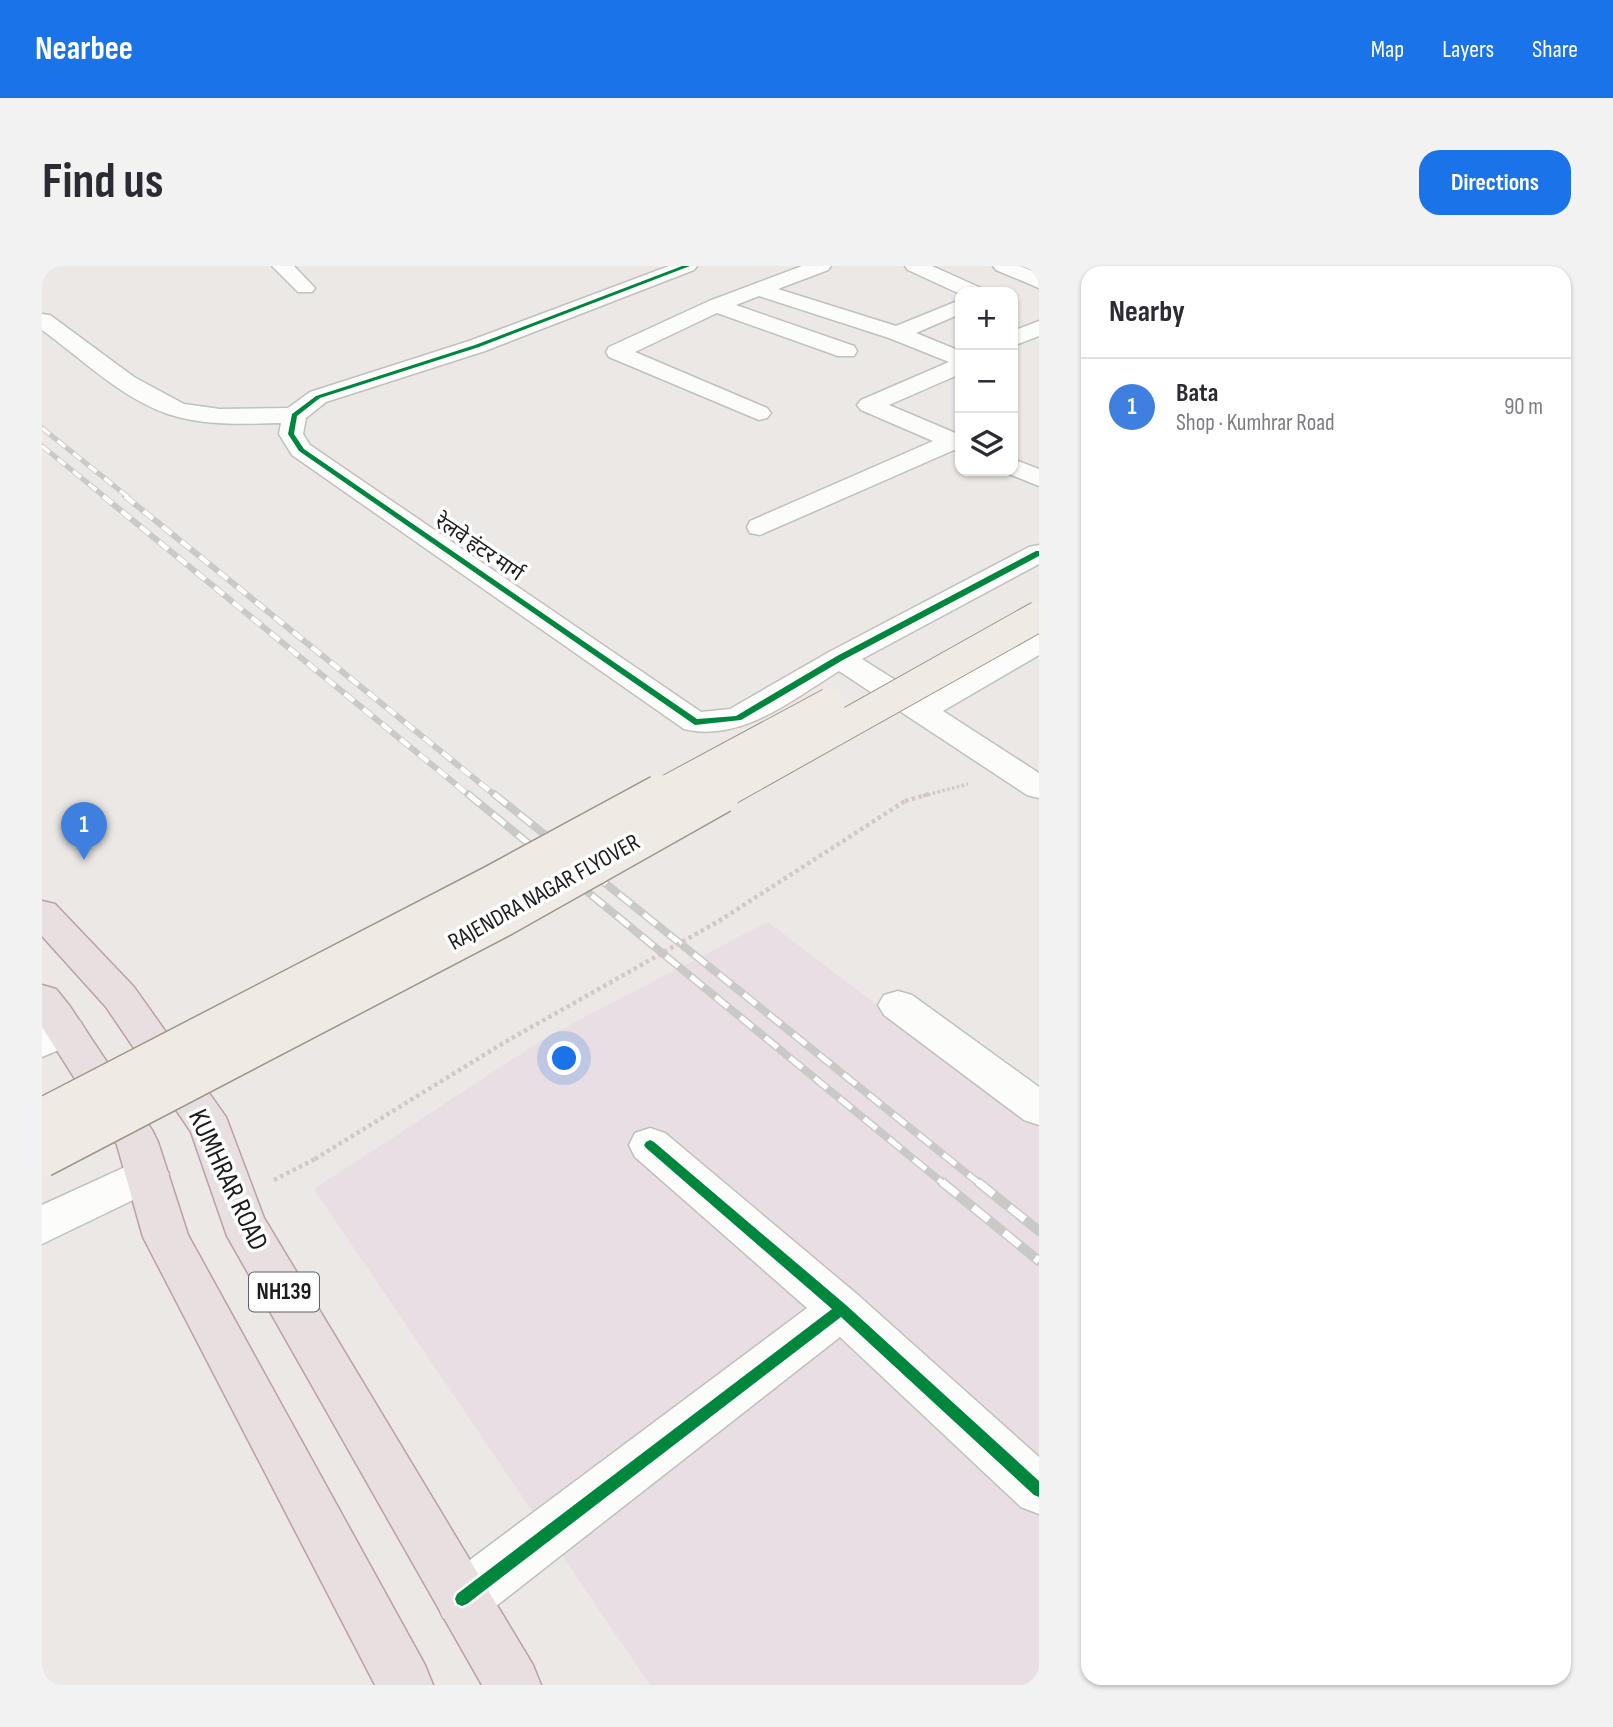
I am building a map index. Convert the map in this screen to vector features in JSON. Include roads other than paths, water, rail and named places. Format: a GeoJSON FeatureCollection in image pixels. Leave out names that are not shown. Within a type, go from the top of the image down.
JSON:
{"type":"FeatureCollection","features":[{"type":"Feature","properties":{"kind":"highway","name":"KUMHRAR ROAD"},"geometry":{"type":"LineString","coordinates":[[42,913],[120,997],[211,1128],[243,1223],[513,1685]]}},
{"type":"Feature","properties":{"kind":"highway"},"geometry":{"type":"LineString","coordinates":[[50,1024],[136,1142],[166,1237],[405,1685]]}},
{"type":"Feature","properties":{"kind":"main road","name":"RAJENDRA NAGAR FLYOVER"},"geometry":{"type":"LineString","coordinates":[[42,1118],[494,884],[1039,590]]}},
{"type":"Feature","properties":{"kind":"main road","name":"RAJENDRA NAGAR FLYOVER"},"geometry":{"type":"LineString","coordinates":[[42,1158],[503,916],[1039,616]]}},
{"type":"Feature","properties":{"kind":"street"},"geometry":{"type":"LineString","coordinates":[[282,266],[305,288]]}},
{"type":"Feature","properties":{"kind":"street"},"geometry":{"type":"LineString","coordinates":[[42,320],[144,393],[175,409],[207,416],[294,415],[318,397],[477,346],[687,266]]}},
{"type":"Feature","properties":{"kind":"street"},"geometry":{"type":"LineString","coordinates":[[759,413],[617,352],[716,305],[821,266]]}},
{"type":"Feature","properties":{"kind":"street"},"geometry":{"type":"LineString","coordinates":[[915,266],[963,287]]}},
{"type":"Feature","properties":{"kind":"street"},"geometry":{"type":"LineString","coordinates":[[1003,266],[1039,282]]}},
{"type":"Feature","properties":{"kind":"street"},"geometry":{"type":"LineString","coordinates":[[757,289],[897,333],[955,357]]}},
{"type":"Feature","properties":{"kind":"street"},"geometry":{"type":"LineString","coordinates":[[716,305],[846,352]]}},
{"type":"Feature","properties":{"kind":"street"},"geometry":{"type":"LineString","coordinates":[[897,333],[955,308]]}},
{"type":"Feature","properties":{"kind":"street"},"geometry":{"type":"LineString","coordinates":[[1018,337],[1039,328]]}},
{"type":"Feature","properties":{"kind":"street"},"geometry":{"type":"LineString","coordinates":[[1018,347],[1039,341]]}},
{"type":"Feature","properties":{"kind":"street"},"geometry":{"type":"LineString","coordinates":[[955,368],[869,405],[955,442]]}},
{"type":"Feature","properties":{"kind":"street","name":"रेलवे हंटर मार्ग"},"geometry":{"type":"LineString","coordinates":[[294,415],[291,434],[301,450],[695,722],[738,718],[840,658],[1039,553]]}},
{"type":"Feature","properties":{"kind":"street"},"geometry":{"type":"LineString","coordinates":[[760,527],[955,444]]}},
{"type":"Feature","properties":{"kind":"street"},"geometry":{"type":"LineString","coordinates":[[1018,469],[1039,478]]}},
{"type":"Feature","properties":{"kind":"street"},"geometry":{"type":"LineString","coordinates":[[919,712],[1039,643]]}},
{"type":"Feature","properties":{"kind":"street"},"geometry":{"type":"LineString","coordinates":[[840,658],[1026,780]]}},
{"type":"Feature","properties":{"kind":"street"},"geometry":{"type":"LineString","coordinates":[[898,1005],[1039,1109]]}},
{"type":"Feature","properties":{"kind":"street"},"geometry":{"type":"LineString","coordinates":[[650,1145],[841,1310],[1039,1490]]}},
{"type":"Feature","properties":{"kind":"street"},"geometry":{"type":"LineString","coordinates":[[42,1226],[146,1174]]}},
{"type":"Feature","properties":{"kind":"street"},"geometry":{"type":"LineString","coordinates":[[463,1599],[841,1310]]}},
{"type":"Feature","properties":{"kind":"railway"},"geometry":{"type":"LineString","coordinates":[[42,428],[128,497]]}},
{"type":"Feature","properties":{"kind":"railway"},"geometry":{"type":"LineString","coordinates":[[42,446],[105,497]]}},
{"type":"Feature","properties":{"kind":"railway"},"geometry":{"type":"LineString","coordinates":[[103,496],[470,796]]}},
{"type":"Feature","properties":{"kind":"railway"},"geometry":{"type":"LineString","coordinates":[[125,496],[496,796]]}},
{"type":"Feature","properties":{"kind":"railway"},"geometry":{"type":"LineString","coordinates":[[468,794],[944,1184]]}},
{"type":"Feature","properties":{"kind":"railway"},"geometry":{"type":"LineString","coordinates":[[494,794],[980,1184]]}},
{"type":"Feature","properties":{"kind":"railway"},"geometry":{"type":"LineString","coordinates":[[942,1182],[1039,1261]]}},
{"type":"Feature","properties":{"kind":"railway"},"geometry":{"type":"LineString","coordinates":[[978,1182],[1039,1231]]}},
{"type":"Feature","properties":{"kind":"place","name":"Bata"},"geometry":{"type":"Point","coordinates":[84,860]}}]}
